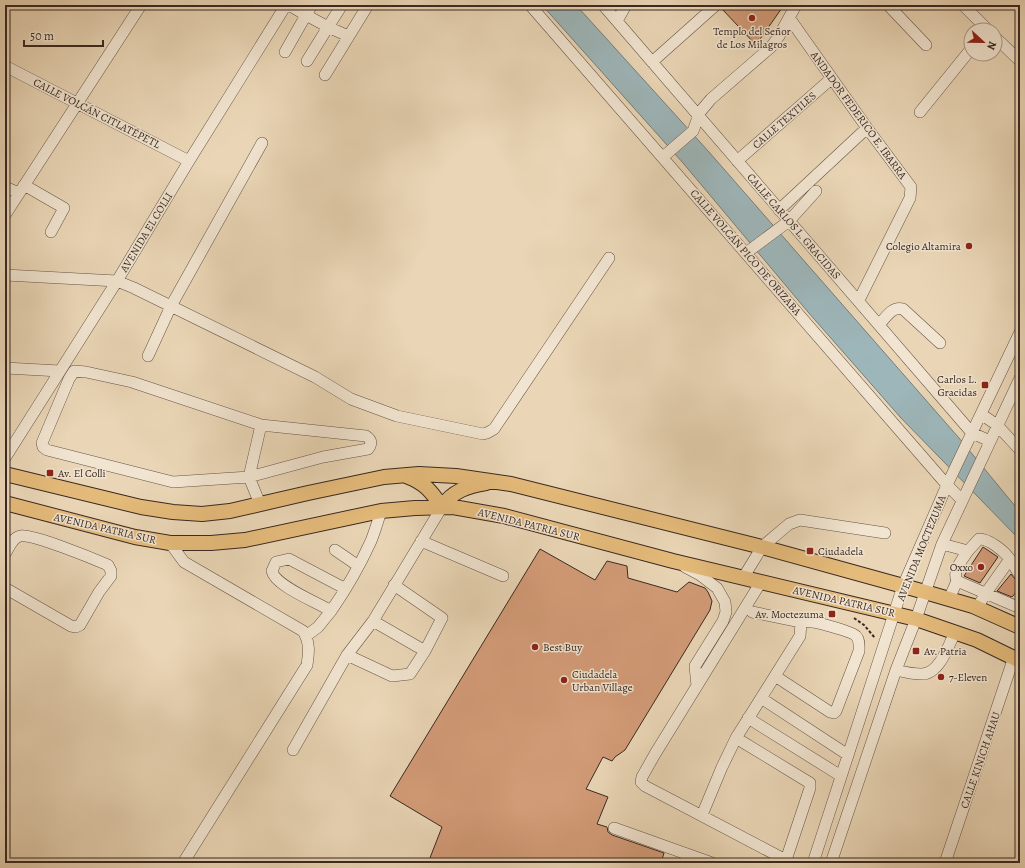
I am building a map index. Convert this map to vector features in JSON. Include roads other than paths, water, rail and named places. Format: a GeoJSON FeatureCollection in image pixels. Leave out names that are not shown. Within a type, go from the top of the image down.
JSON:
{"type":"FeatureCollection","features":[{"type":"Feature","properties":{"kind":"main road"},"geometry":{"type":"LineString","coordinates":[[5,474],[106,499],[173,512],[209,513],[230,511],[384,477],[419,474],[456,476],[492,481],[511,484],[762,547],[925,592],[978,608],[1020,627]]}},
{"type":"Feature","properties":{"kind":"main road"},"geometry":{"type":"LineString","coordinates":[[405,476],[425,485],[432,492],[442,507],[447,499],[456,493],[473,485],[492,481]]}},
{"type":"Feature","properties":{"kind":"main road","name":"AVENIDA PATRIA SUR"},"geometry":{"type":"LineString","coordinates":[[5,503],[135,537],[170,542],[211,543],[245,540],[382,511],[454,507],[504,516],[673,561],[916,618],[977,640],[1017,659]]}},
{"type":"Feature","properties":{"kind":"street"},"geometry":{"type":"LineString","coordinates":[[5,215],[141,5]]}},
{"type":"Feature","properties":{"kind":"street"},"geometry":{"type":"LineString","coordinates":[[287,5],[348,36]]}},
{"type":"Feature","properties":{"kind":"street","name":"AVENIDA EL COLLI"},"geometry":{"type":"LineString","coordinates":[[5,458],[117,281],[189,161],[287,5]]}},
{"type":"Feature","properties":{"kind":"street"},"geometry":{"type":"LineString","coordinates":[[285,52],[312,5]]}},
{"type":"Feature","properties":{"kind":"street"},"geometry":{"type":"LineString","coordinates":[[307,62],[342,5]]}},
{"type":"Feature","properties":{"kind":"street"},"geometry":{"type":"LineString","coordinates":[[325,75],[368,5]]}},
{"type":"Feature","properties":{"kind":"street","name":"CALLE VOLCÁN PICO DE ORIZABA"},"geometry":{"type":"LineString","coordinates":[[530,5],[666,154],[947,485],[963,497]]}},
{"type":"Feature","properties":{"kind":"street","name":"CALLE CARLOS L. GRACIDAS"},"geometry":{"type":"LineString","coordinates":[[603,5],[779,210],[784,224],[859,300],[972,433],[990,441]]}},
{"type":"Feature","properties":{"kind":"street"},"geometry":{"type":"LineString","coordinates":[[617,21],[626,5]]}},
{"type":"Feature","properties":{"kind":"street"},"geometry":{"type":"LineString","coordinates":[[652,62],[716,5]]}},
{"type":"Feature","properties":{"kind":"street"},"geometry":{"type":"LineString","coordinates":[[666,154],[692,131],[703,107],[710,99],[771,46],[790,19],[796,5]]}},
{"type":"Feature","properties":{"kind":"street"},"geometry":{"type":"LineString","coordinates":[[888,5],[926,45]]}},
{"type":"Feature","properties":{"kind":"street"},"geometry":{"type":"LineString","coordinates":[[963,5],[979,22]]}},
{"type":"Feature","properties":{"kind":"street","name":"ANDADOR FEDERICO E. IBARRA"},"geometry":{"type":"LineString","coordinates":[[790,19],[831,79],[911,187],[910,198],[859,300]]}},
{"type":"Feature","properties":{"kind":"street"},"geometry":{"type":"LineString","coordinates":[[1003,45],[1020,61]]}},
{"type":"Feature","properties":{"kind":"street"},"geometry":{"type":"LineString","coordinates":[[920,112],[963,59]]}},
{"type":"Feature","properties":{"kind":"street","name":"CALLE VOLCÁN CITLATÉPETL"},"geometry":{"type":"LineString","coordinates":[[5,66],[189,161]]}},
{"type":"Feature","properties":{"kind":"street","name":"CALLE TEXTILES"},"geometry":{"type":"LineString","coordinates":[[737,161],[831,79]]}},
{"type":"Feature","properties":{"kind":"street"},"geometry":{"type":"LineString","coordinates":[[779,210],[867,128]]}},
{"type":"Feature","properties":{"kind":"street"},"geometry":{"type":"LineString","coordinates":[[148,356],[171,306],[262,143]]}},
{"type":"Feature","properties":{"kind":"street"},"geometry":{"type":"LineString","coordinates":[[5,186],[22,189],[64,208],[50,232]]}},
{"type":"Feature","properties":{"kind":"street"},"geometry":{"type":"LineString","coordinates":[[749,250],[784,224],[816,191]]}},
{"type":"Feature","properties":{"kind":"street"},"geometry":{"type":"LineString","coordinates":[[5,274],[117,281],[315,376],[351,399],[398,416],[479,433],[487,433],[494,429],[609,258]]}},
{"type":"Feature","properties":{"kind":"street"},"geometry":{"type":"LineString","coordinates":[[879,325],[892,310],[898,308],[903,310],[940,343]]}},
{"type":"Feature","properties":{"kind":"street","name":"AVENIDA MOCTEZUMA"},"geometry":{"type":"LineString","coordinates":[[813,863],[903,586],[952,474],[1020,332]]}},
{"type":"Feature","properties":{"kind":"street"},"geometry":{"type":"LineString","coordinates":[[5,368],[60,371]]}},
{"type":"Feature","properties":{"kind":"street"},"geometry":{"type":"LineString","coordinates":[[77,371],[132,382],[261,425],[366,436],[370,438],[371,442],[368,449],[323,457],[248,477],[173,482],[46,450],[42,443],[69,379],[72,374],[77,371]]}},
{"type":"Feature","properties":{"kind":"street","name":"AVENIDA MOCTEZUMA"},"geometry":{"type":"LineString","coordinates":[[832,863],[896,670],[942,544],[982,456],[1020,378]]}},
{"type":"Feature","properties":{"kind":"street"},"geometry":{"type":"LineString","coordinates":[[981,414],[997,425],[1020,450]]}},
{"type":"Feature","properties":{"kind":"street"},"geometry":{"type":"LineString","coordinates":[[260,504],[248,477],[261,425]]}},
{"type":"Feature","properties":{"kind":"street"},"geometry":{"type":"LineString","coordinates":[[293,750],[347,654],[373,621],[442,507]]}},
{"type":"Feature","properties":{"kind":"street"},"geometry":{"type":"LineString","coordinates":[[306,636],[318,627],[331,611],[371,540],[382,511]]}},
{"type":"Feature","properties":{"kind":"street"},"geometry":{"type":"LineString","coordinates":[[743,578],[762,547],[789,524],[800,520],[885,533]]}},
{"type":"Feature","properties":{"kind":"street"},"geometry":{"type":"LineString","coordinates":[[5,554],[12,541],[20,536],[28,536],[108,565],[111,571],[111,576],[99,592],[80,625],[76,627],[71,626],[5,588]]}},
{"type":"Feature","properties":{"kind":"street"},"geometry":{"type":"LineString","coordinates":[[949,599],[957,581],[955,576],[957,569],[968,551],[979,539],[984,539],[1004,553],[1010,559],[1020,575]]}},
{"type":"Feature","properties":{"kind":"street"},"geometry":{"type":"LineString","coordinates":[[421,540],[503,576]]}},
{"type":"Feature","properties":{"kind":"street"},"geometry":{"type":"LineString","coordinates":[[170,542],[184,562],[303,631],[308,643],[309,655],[307,665],[183,863]]}},
{"type":"Feature","properties":{"kind":"street"},"geometry":{"type":"LineString","coordinates":[[942,544],[968,551]]}},
{"type":"Feature","properties":{"kind":"street"},"geometry":{"type":"LineString","coordinates":[[335,550],[357,565]]}},
{"type":"Feature","properties":{"kind":"street"},"geometry":{"type":"LineString","coordinates":[[331,611],[278,581],[272,571],[276,562],[289,559],[344,588]]}},
{"type":"Feature","properties":{"kind":"street"},"geometry":{"type":"LineString","coordinates":[[978,608],[986,593],[1010,559]]}},
{"type":"Feature","properties":{"kind":"street"},"geometry":{"type":"LineString","coordinates":[[673,561],[700,575],[717,588],[725,602],[726,612],[723,621],[695,666],[697,686]]}},
{"type":"Feature","properties":{"kind":"street"},"geometry":{"type":"LineString","coordinates":[[957,581],[1020,608]]}},
{"type":"Feature","properties":{"kind":"street"},"geometry":{"type":"LineString","coordinates":[[736,738],[810,783],[810,788],[785,861],[702,815],[645,786],[641,782],[642,777],[649,765],[761,582]]}},
{"type":"Feature","properties":{"kind":"street"},"geometry":{"type":"LineString","coordinates":[[347,654],[392,676],[410,674],[425,651],[442,618],[394,585]]}},
{"type":"Feature","properties":{"kind":"street"},"geometry":{"type":"LineString","coordinates":[[752,612],[801,622],[810,621],[852,633],[858,638],[859,651],[834,713],[830,712],[775,676]]}},
{"type":"Feature","properties":{"kind":"street"},"geometry":{"type":"LineString","coordinates":[[373,621],[425,651]]}},
{"type":"Feature","properties":{"kind":"street"},"geometry":{"type":"LineString","coordinates":[[702,815],[712,788],[736,738],[800,636],[801,622]]}},
{"type":"Feature","properties":{"kind":"street"},"geometry":{"type":"LineString","coordinates":[[896,670],[923,674],[931,670],[941,662],[955,632]]}},
{"type":"Feature","properties":{"kind":"street","name":"CALLE KINICH AHAU"},"geometry":{"type":"LineString","coordinates":[[945,863],[1017,659]]}},
{"type":"Feature","properties":{"kind":"street"},"geometry":{"type":"LineString","coordinates":[[761,698],[848,755]]}},
{"type":"Feature","properties":{"kind":"street"},"geometry":{"type":"LineString","coordinates":[[748,718],[841,776]]}},
{"type":"Feature","properties":{"kind":"street"},"geometry":{"type":"LineString","coordinates":[[614,828],[696,860],[712,863]]}},
{"type":"Feature","properties":{"kind":"water"},"geometry":{"type":"Polygon","coordinates":[[[542,5],[576,5],[709,152],[959,438],[1020,512],[1020,540],[901,418],[808,312],[683,163],[542,5]]]}},
{"type":"Feature","properties":{"kind":"place","name":"Templo del Señor de Los Milagros"},"geometry":{"type":"Point","coordinates":[752,18]}},
{"type":"Feature","properties":{"kind":"place","name":"Colegio Altamira"},"geometry":{"type":"Point","coordinates":[969,246]}},
{"type":"Feature","properties":{"kind":"place","name":"Carlos L. Gracidas"},"geometry":{"type":"Point","coordinates":[985,385]}},
{"type":"Feature","properties":{"kind":"place","name":"Av. El Colli"},"geometry":{"type":"Point","coordinates":[50,473]}},
{"type":"Feature","properties":{"kind":"place","name":"Ciudadela"},"geometry":{"type":"Point","coordinates":[810,551]}},
{"type":"Feature","properties":{"kind":"place","name":"Oxxo"},"geometry":{"type":"Point","coordinates":[981,567]}},
{"type":"Feature","properties":{"kind":"place","name":"Av. Moctezuma"},"geometry":{"type":"Point","coordinates":[832,614]}},
{"type":"Feature","properties":{"kind":"place","name":"Best Buy"},"geometry":{"type":"Point","coordinates":[535,647]}},
{"type":"Feature","properties":{"kind":"place","name":"Av. Patria"},"geometry":{"type":"Point","coordinates":[916,651]}},
{"type":"Feature","properties":{"kind":"place","name":"7-Eleven"},"geometry":{"type":"Point","coordinates":[941,677]}},
{"type":"Feature","properties":{"kind":"place","name":"Ciudadela Urban Village"},"geometry":{"type":"Point","coordinates":[564,680]}}]}
